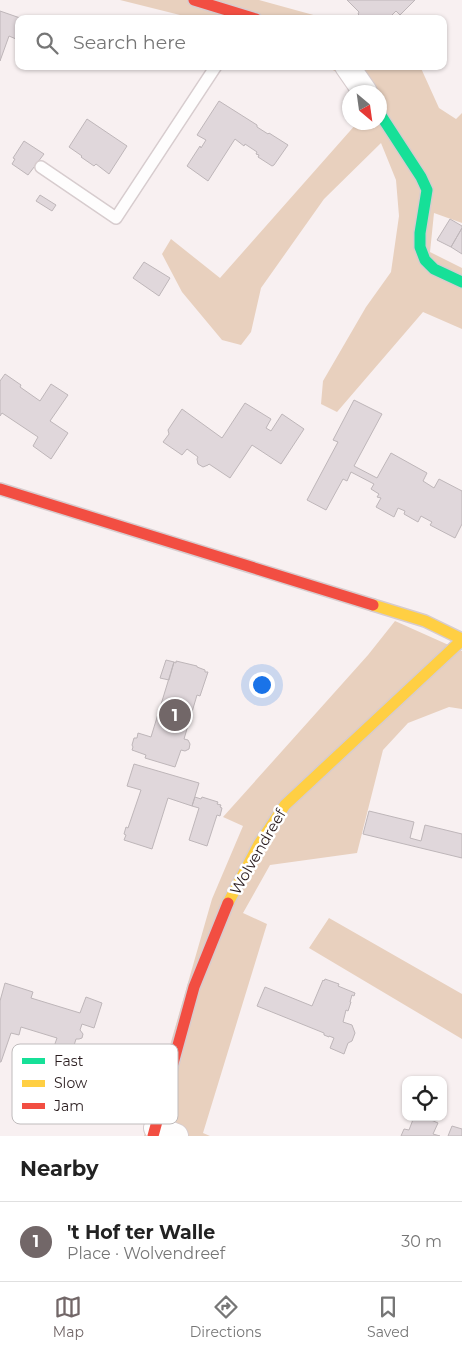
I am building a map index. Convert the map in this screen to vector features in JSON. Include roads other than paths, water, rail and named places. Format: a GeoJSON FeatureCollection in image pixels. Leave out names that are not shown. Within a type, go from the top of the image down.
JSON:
{"type":"FeatureCollection","features":[{"type":"Feature","properties":{"kind":"street"},"geometry":{"type":"LineString","coordinates":[[194,0],[239,15]]}},
{"type":"Feature","properties":{"kind":"street"},"geometry":{"type":"LineString","coordinates":[[350,70],[360,85]]}},
{"type":"Feature","properties":{"kind":"street"},"geometry":{"type":"LineString","coordinates":[[387,125],[421,177],[427,190],[420,233],[420,247],[425,260],[434,269],[462,282]]}},
{"type":"Feature","properties":{"kind":"street","name":"Wolvendreef"},"geometry":{"type":"LineString","coordinates":[[0,489],[425,621],[462,639],[285,805],[259,844],[226,908],[194,987],[178,1060]]}},
{"type":"Feature","properties":{"kind":"lane"},"geometry":{"type":"LineString","coordinates":[[41,167],[116,218],[213,70]]}},
{"type":"Feature","properties":{"kind":"place","name":"'t Hof ter Walle"},"geometry":{"type":"Point","coordinates":[175,715]}}]}
